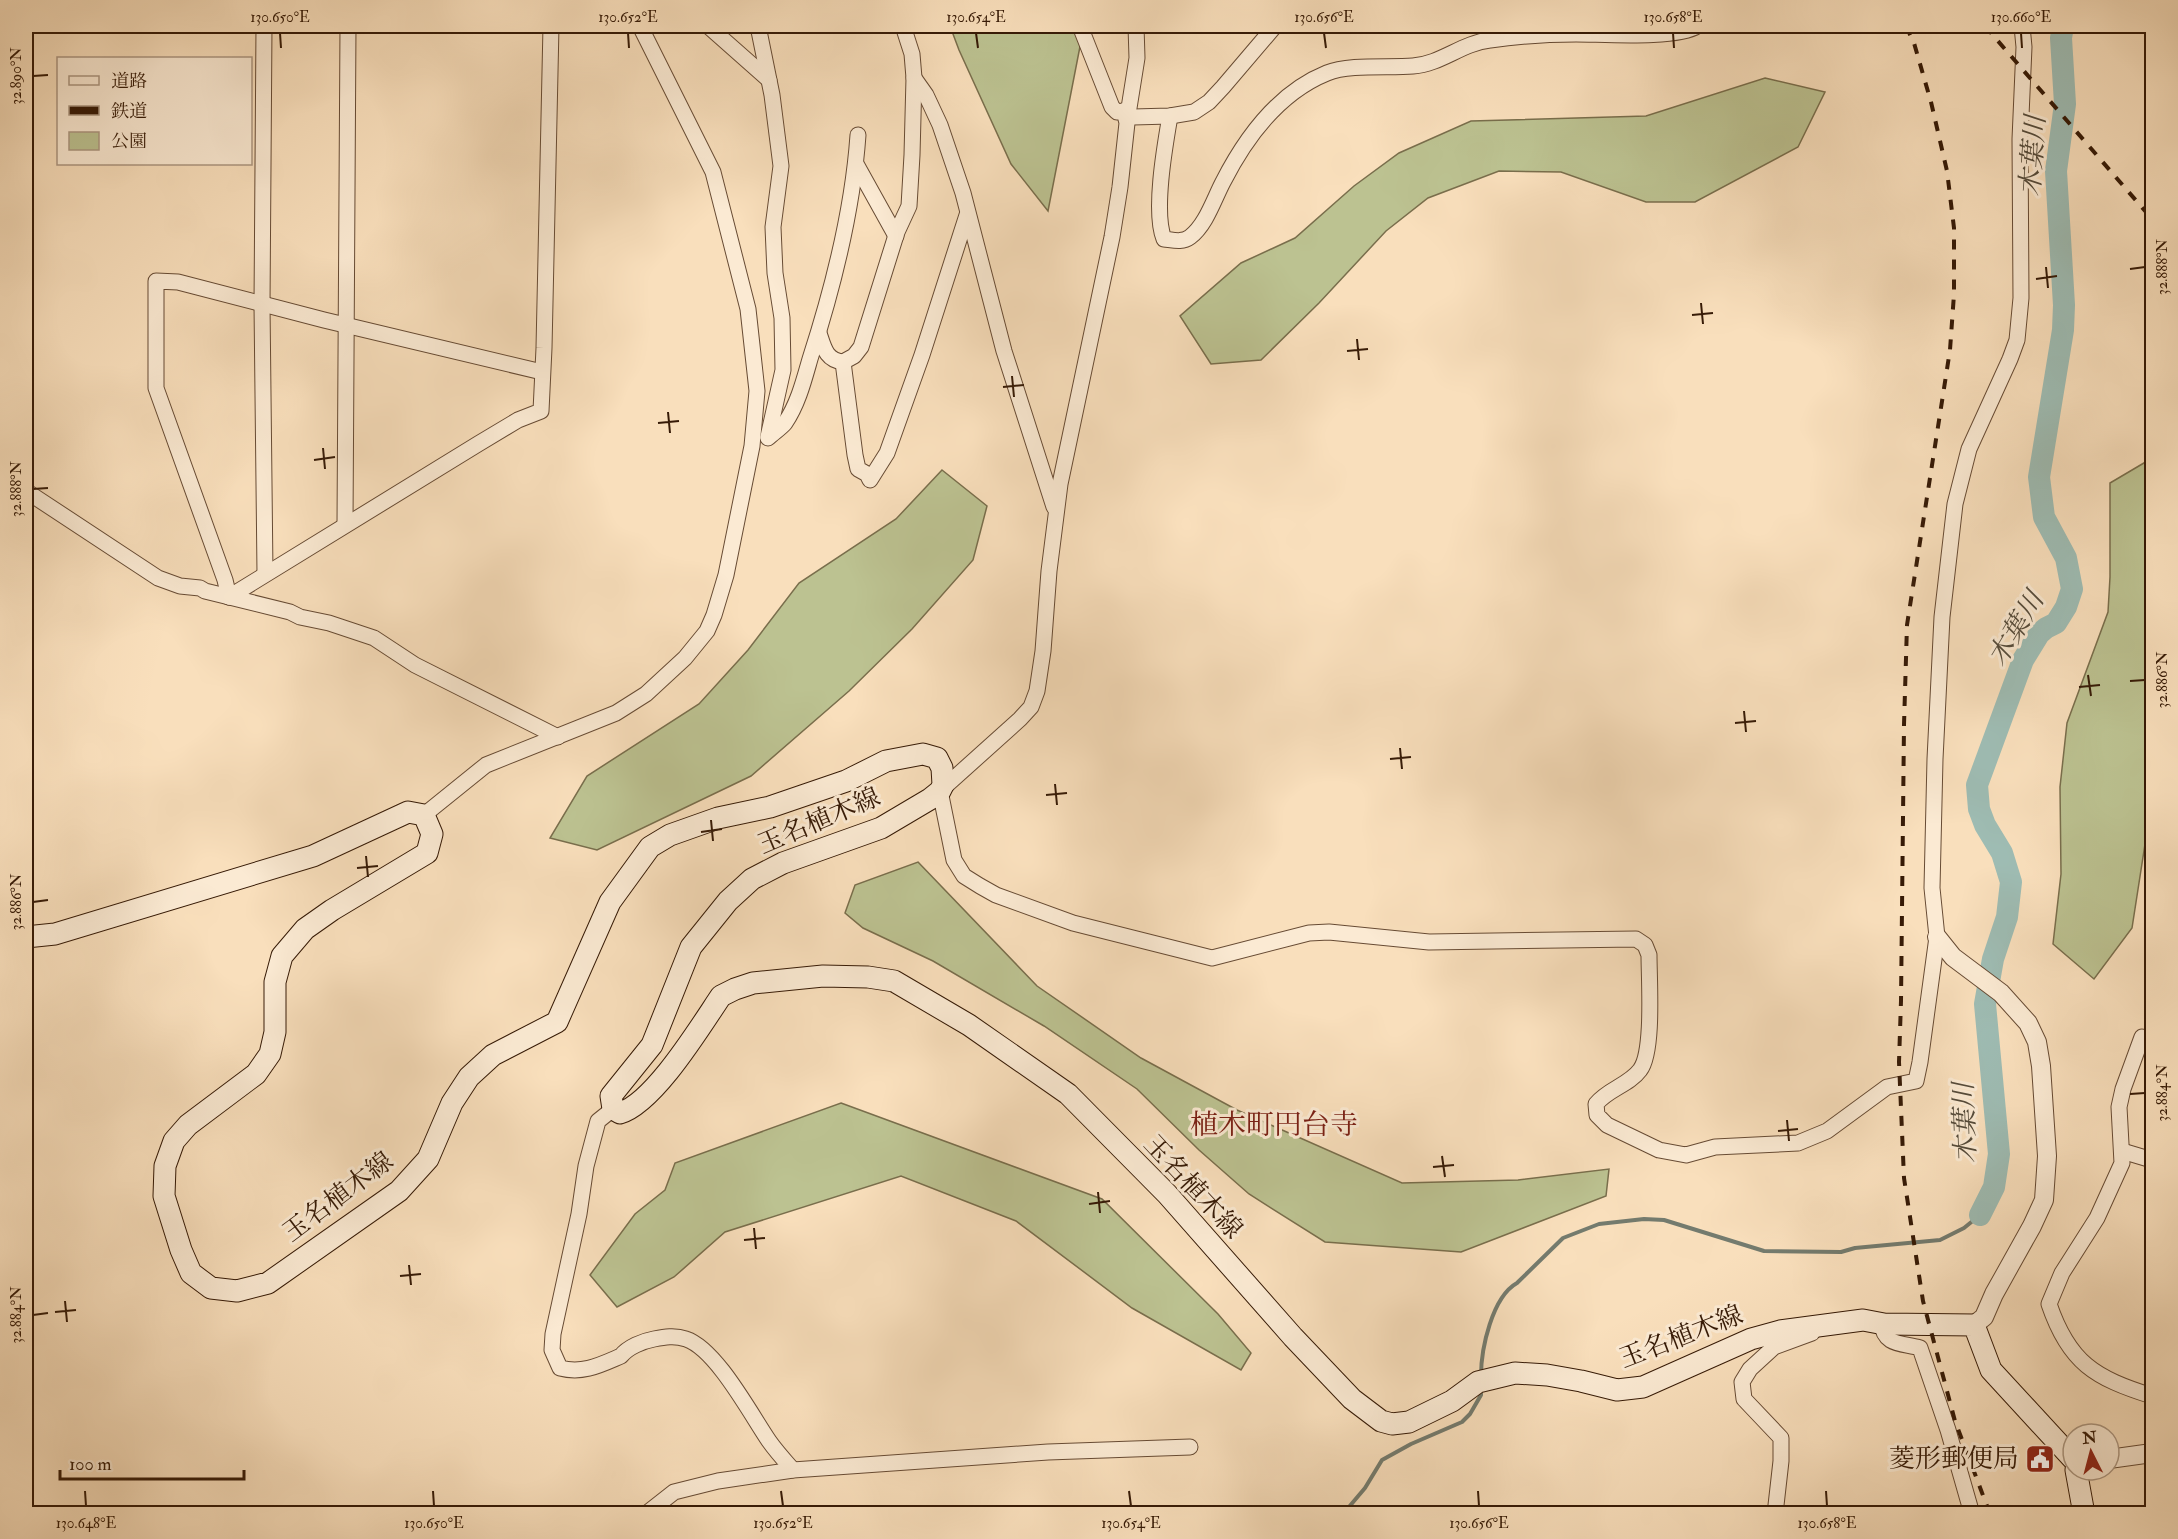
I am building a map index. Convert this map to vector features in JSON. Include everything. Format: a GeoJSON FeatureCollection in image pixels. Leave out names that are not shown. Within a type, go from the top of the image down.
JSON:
{"type":"FeatureCollection","features":[{"type":"Feature","properties":{"kind":"main road","name":"玉名植木線"},"geometry":{"type":"LineString","coordinates":[[424,815],[432,834],[427,853],[332,910],[305,929],[282,956],[275,982],[275,1032],[270,1054],[256,1074],[188,1125],[174,1141],[165,1166],[164,1196],[181,1250],[191,1273],[211,1288],[237,1291],[268,1283],[399,1191],[428,1159],[452,1103],[469,1077],[494,1055],[557,1022],[610,902],[650,847],[680,831],[718,818],[770,807],[846,781],[886,761],[923,754],[937,758],[942,768],[943,784],[940,791],[881,828],[783,863],[763,873],[728,902],[691,947],[652,1045],[611,1096],[613,1109],[620,1113],[631,1110],[663,1077],[721,996],[735,989],[753,983],[823,976],[868,977],[894,981],[969,1025],[1068,1094],[1167,1194],[1269,1310],[1352,1399],[1381,1421],[1392,1424],[1409,1422],[1452,1401],[1478,1382],[1515,1374],[1547,1375],[1617,1390],[1643,1387],[1751,1339],[1780,1330],[1863,1320],[1882,1323],[1974,1325]]}},
{"type":"Feature","properties":{"kind":"main road"},"geometry":{"type":"LineString","coordinates":[[26,937],[55,934],[302,859],[408,813],[424,815]]}},
{"type":"Feature","properties":{"kind":"main road"},"geometry":{"type":"LineString","coordinates":[[1974,1325],[1991,1370],[2061,1446]]}},
{"type":"Feature","properties":{"kind":"main road"},"geometry":{"type":"LineString","coordinates":[[2078,1482],[2084,1514]]}},
{"type":"Feature","properties":{"kind":"street"},"geometry":{"type":"LineString","coordinates":[[264,26],[262,305],[265,573]]}},
{"type":"Feature","properties":{"kind":"street"},"geometry":{"type":"LineString","coordinates":[[345,524],[348,26]]}},
{"type":"Feature","properties":{"kind":"street"},"geometry":{"type":"LineString","coordinates":[[229,597],[518,420],[541,411],[551,26]]}},
{"type":"Feature","properties":{"kind":"street"},"geometry":{"type":"LineString","coordinates":[[424,815],[486,765],[616,713],[646,694],[685,658],[707,631],[726,574],[752,446],[757,391],[748,309],[713,172],[640,26]]}},
{"type":"Feature","properties":{"kind":"street"},"geometry":{"type":"LineString","coordinates":[[708,26],[769,80]]}},
{"type":"Feature","properties":{"kind":"street"},"geometry":{"type":"LineString","coordinates":[[758,26],[769,80],[781,166],[773,226],[775,273],[782,318],[783,370],[768,437]]}},
{"type":"Feature","properties":{"kind":"street"},"geometry":{"type":"LineString","coordinates":[[819,333],[826,353],[834,361],[843,362],[854,356],[861,347],[896,236],[909,206],[914,78],[912,54],[903,26]]}},
{"type":"Feature","properties":{"kind":"street"},"geometry":{"type":"LineString","coordinates":[[1080,26],[1112,107],[1117,112],[1129,108],[1137,58],[1136,26]]}},
{"type":"Feature","properties":{"kind":"street"},"geometry":{"type":"LineString","coordinates":[[1124,111],[1133,117],[1170,116],[1194,112],[1209,102],[1275,26]]}},
{"type":"Feature","properties":{"kind":"street"},"geometry":{"type":"LineString","coordinates":[[1170,116],[1160,195],[1161,232],[1164,238],[1177,241],[1190,237],[1203,221],[1226,176],[1248,141],[1276,107],[1305,83],[1330,71],[1416,66],[1436,60],[1467,44],[1489,40],[1576,34],[1635,35],[1683,32],[1697,26]]}},
{"type":"Feature","properties":{"kind":"street"},"geometry":{"type":"LineString","coordinates":[[1124,111],[1127,123],[1112,237],[1062,472],[1056,512],[1044,651],[1037,691],[1031,707],[1020,719],[940,791],[954,860],[964,876],[996,895],[1073,923],[1212,958],[1309,933],[1329,932],[1429,942],[1636,939],[1645,945],[1649,955],[1648,1050],[1642,1069],[1603,1096],[1596,1104],[1597,1115],[1607,1125],[1659,1150],[1686,1155],[1715,1148],[1798,1143],[1827,1131],[1887,1087],[1916,1081],[1937,937],[1932,888],[1935,759],[1942,617],[1955,504],[1969,449],[2017,340],[2021,298],[2020,139],[2024,47],[2022,26]]}},
{"type":"Feature","properties":{"kind":"street"},"geometry":{"type":"LineString","coordinates":[[914,78],[926,95],[940,125],[963,193],[1004,351],[1056,512]]}},
{"type":"Feature","properties":{"kind":"street"},"geometry":{"type":"LineString","coordinates":[[752,446],[784,424],[792,410],[819,333],[838,256],[856,164],[858,135]]}},
{"type":"Feature","properties":{"kind":"street"},"geometry":{"type":"LineString","coordinates":[[856,164],[896,236]]}},
{"type":"Feature","properties":{"kind":"street"},"geometry":{"type":"LineString","coordinates":[[843,362],[858,469],[867,474],[870,480],[891,442],[968,215]]}},
{"type":"Feature","properties":{"kind":"street"},"geometry":{"type":"LineString","coordinates":[[229,597],[225,580],[156,388],[156,281],[178,282],[262,305],[542,372]]}},
{"type":"Feature","properties":{"kind":"street"},"geometry":{"type":"LineString","coordinates":[[26,491],[158,578],[290,612],[300,617],[329,623],[374,638],[415,665],[558,737]]}},
{"type":"Feature","properties":{"kind":"street"},"geometry":{"type":"LineString","coordinates":[[1937,937],[1953,957],[2001,993],[2028,1023],[2037,1042],[2041,1066],[2047,1156],[2044,1200],[1984,1317],[1974,1325]]}},
{"type":"Feature","properties":{"kind":"street"},"geometry":{"type":"LineString","coordinates":[[2152,1040],[2142,1037],[2123,1089],[2119,1107],[2122,1163],[2097,1218],[2062,1273],[2049,1304],[2056,1325],[2077,1358],[2098,1375],[2121,1386],[2152,1396]]}},
{"type":"Feature","properties":{"kind":"street"},"geometry":{"type":"LineString","coordinates":[[613,1109],[598,1121],[586,1166],[579,1214],[552,1334],[552,1350],[560,1368],[572,1371],[589,1370],[621,1356],[624,1352],[647,1340],[673,1336],[686,1338],[705,1350],[727,1378],[771,1444],[793,1470]]}},
{"type":"Feature","properties":{"kind":"street"},"geometry":{"type":"LineString","coordinates":[[2122,1151],[2152,1160]]}},
{"type":"Feature","properties":{"kind":"street"},"geometry":{"type":"LineString","coordinates":[[1775,1514],[1781,1461],[1781,1438],[1744,1399],[1742,1382],[1750,1369],[1774,1347],[1837,1323]]}},
{"type":"Feature","properties":{"kind":"street"},"geometry":{"type":"LineString","coordinates":[[1882,1323],[1882,1332],[1891,1343],[1920,1348],[1948,1430],[1972,1514]]}},
{"type":"Feature","properties":{"kind":"street"},"geometry":{"type":"LineString","coordinates":[[646,1514],[674,1492],[718,1481],[793,1470],[1048,1452],[1190,1447]]}},
{"type":"Feature","properties":{"kind":"street"},"geometry":{"type":"LineString","coordinates":[[2121,1457],[2152,1453]]}},
{"type":"Feature","properties":{"kind":"green space"},"geometry":{"type":"Polygon","coordinates":[[[950,26],[1084,26],[1048,211],[1011,164],[950,26]]]}},
{"type":"Feature","properties":{"kind":"green space"},"geometry":{"type":"Polygon","coordinates":[[[1765,78],[1825,92],[1798,147],[1695,202],[1646,202],[1561,172],[1499,171],[1428,198],[1386,231],[1319,303],[1261,360],[1211,364],[1180,316],[1241,263],[1295,238],[1354,186],[1399,153],[1471,121],[1646,116],[1765,78]]]}},
{"type":"Feature","properties":{"kind":"green space"},"geometry":{"type":"Polygon","coordinates":[[[2149,460],[2152,470],[2152,799],[2132,928],[2094,979],[2053,944],[2061,874],[2060,787],[2067,723],[2108,612],[2110,483],[2149,460]]]}},
{"type":"Feature","properties":{"kind":"green space"},"geometry":{"type":"Polygon","coordinates":[[[942,470],[987,506],[973,560],[912,629],[849,691],[751,776],[597,850],[550,838],[587,776],[699,704],[748,650],[799,583],[896,519],[942,470]]]}},
{"type":"Feature","properties":{"kind":"green space"},"geometry":{"type":"Polygon","coordinates":[[[918,862],[1037,986],[1141,1058],[1237,1110],[1402,1183],[1518,1180],[1609,1169],[1606,1196],[1461,1252],[1325,1242],[1249,1194],[1199,1150],[1137,1089],[1044,1026],[933,961],[863,928],[845,913],[855,885],[918,862]]]}},
{"type":"Feature","properties":{"kind":"green space"},"geometry":{"type":"Polygon","coordinates":[[[841,1103],[1102,1199],[1218,1314],[1251,1353],[1241,1370],[1132,1308],[1016,1221],[901,1176],[725,1232],[674,1277],[617,1307],[590,1275],[635,1214],[665,1190],[675,1163],[841,1103]]]}},
{"type":"Feature","properties":{"kind":"waterway","name":"木葉川"},"geometry":{"type":"LineString","coordinates":[[1980,1215],[1994,1187],[1999,1154],[1985,1004],[1993,959],[2007,917],[2011,882],[2002,853],[1985,825],[1979,809],[1977,785],[2023,660],[2039,634],[2056,623],[2066,607],[2072,589],[2066,558],[2044,517],[2039,477],[2063,330],[2064,305],[2056,171],[2065,104],[2061,38],[2063,26]]}},
{"type":"Feature","properties":{"kind":"waterway"},"geometry":{"type":"LineString","coordinates":[[1481,1376],[1483,1352],[1490,1325],[1495,1311],[1508,1290],[1563,1238],[1599,1224],[1644,1219],[1664,1220],[1764,1251],[1841,1252],[1855,1248],[1940,1240],[1964,1228],[1980,1215]]}},
{"type":"Feature","properties":{"kind":"waterway"},"geometry":{"type":"LineString","coordinates":[[1343,1514],[1365,1488],[1382,1460],[1411,1444],[1462,1422],[1470,1414],[1481,1395],[1481,1389]]}},
{"type":"Feature","properties":{"kind":"railway"},"geometry":{"type":"LineString","coordinates":[[1906,26],[1914,43],[1931,102],[1947,171],[1954,228],[1954,294],[1950,350],[1907,625],[1899,1062],[1904,1178],[1923,1301],[1955,1421],[1990,1514]]}},
{"type":"Feature","properties":{"kind":"railway"},"geometry":{"type":"LineString","coordinates":[[1985,26],[2152,219]]}},
{"type":"Feature","properties":{"kind":"place","name":"菱形郵便局"},"geometry":{"type":"Point","coordinates":[2040,1459]}},
{"type":"Feature","properties":{"kind":"district","name":"植木町円台寺"},"geometry":{"type":"Point","coordinates":[1274,1125]}}]}
